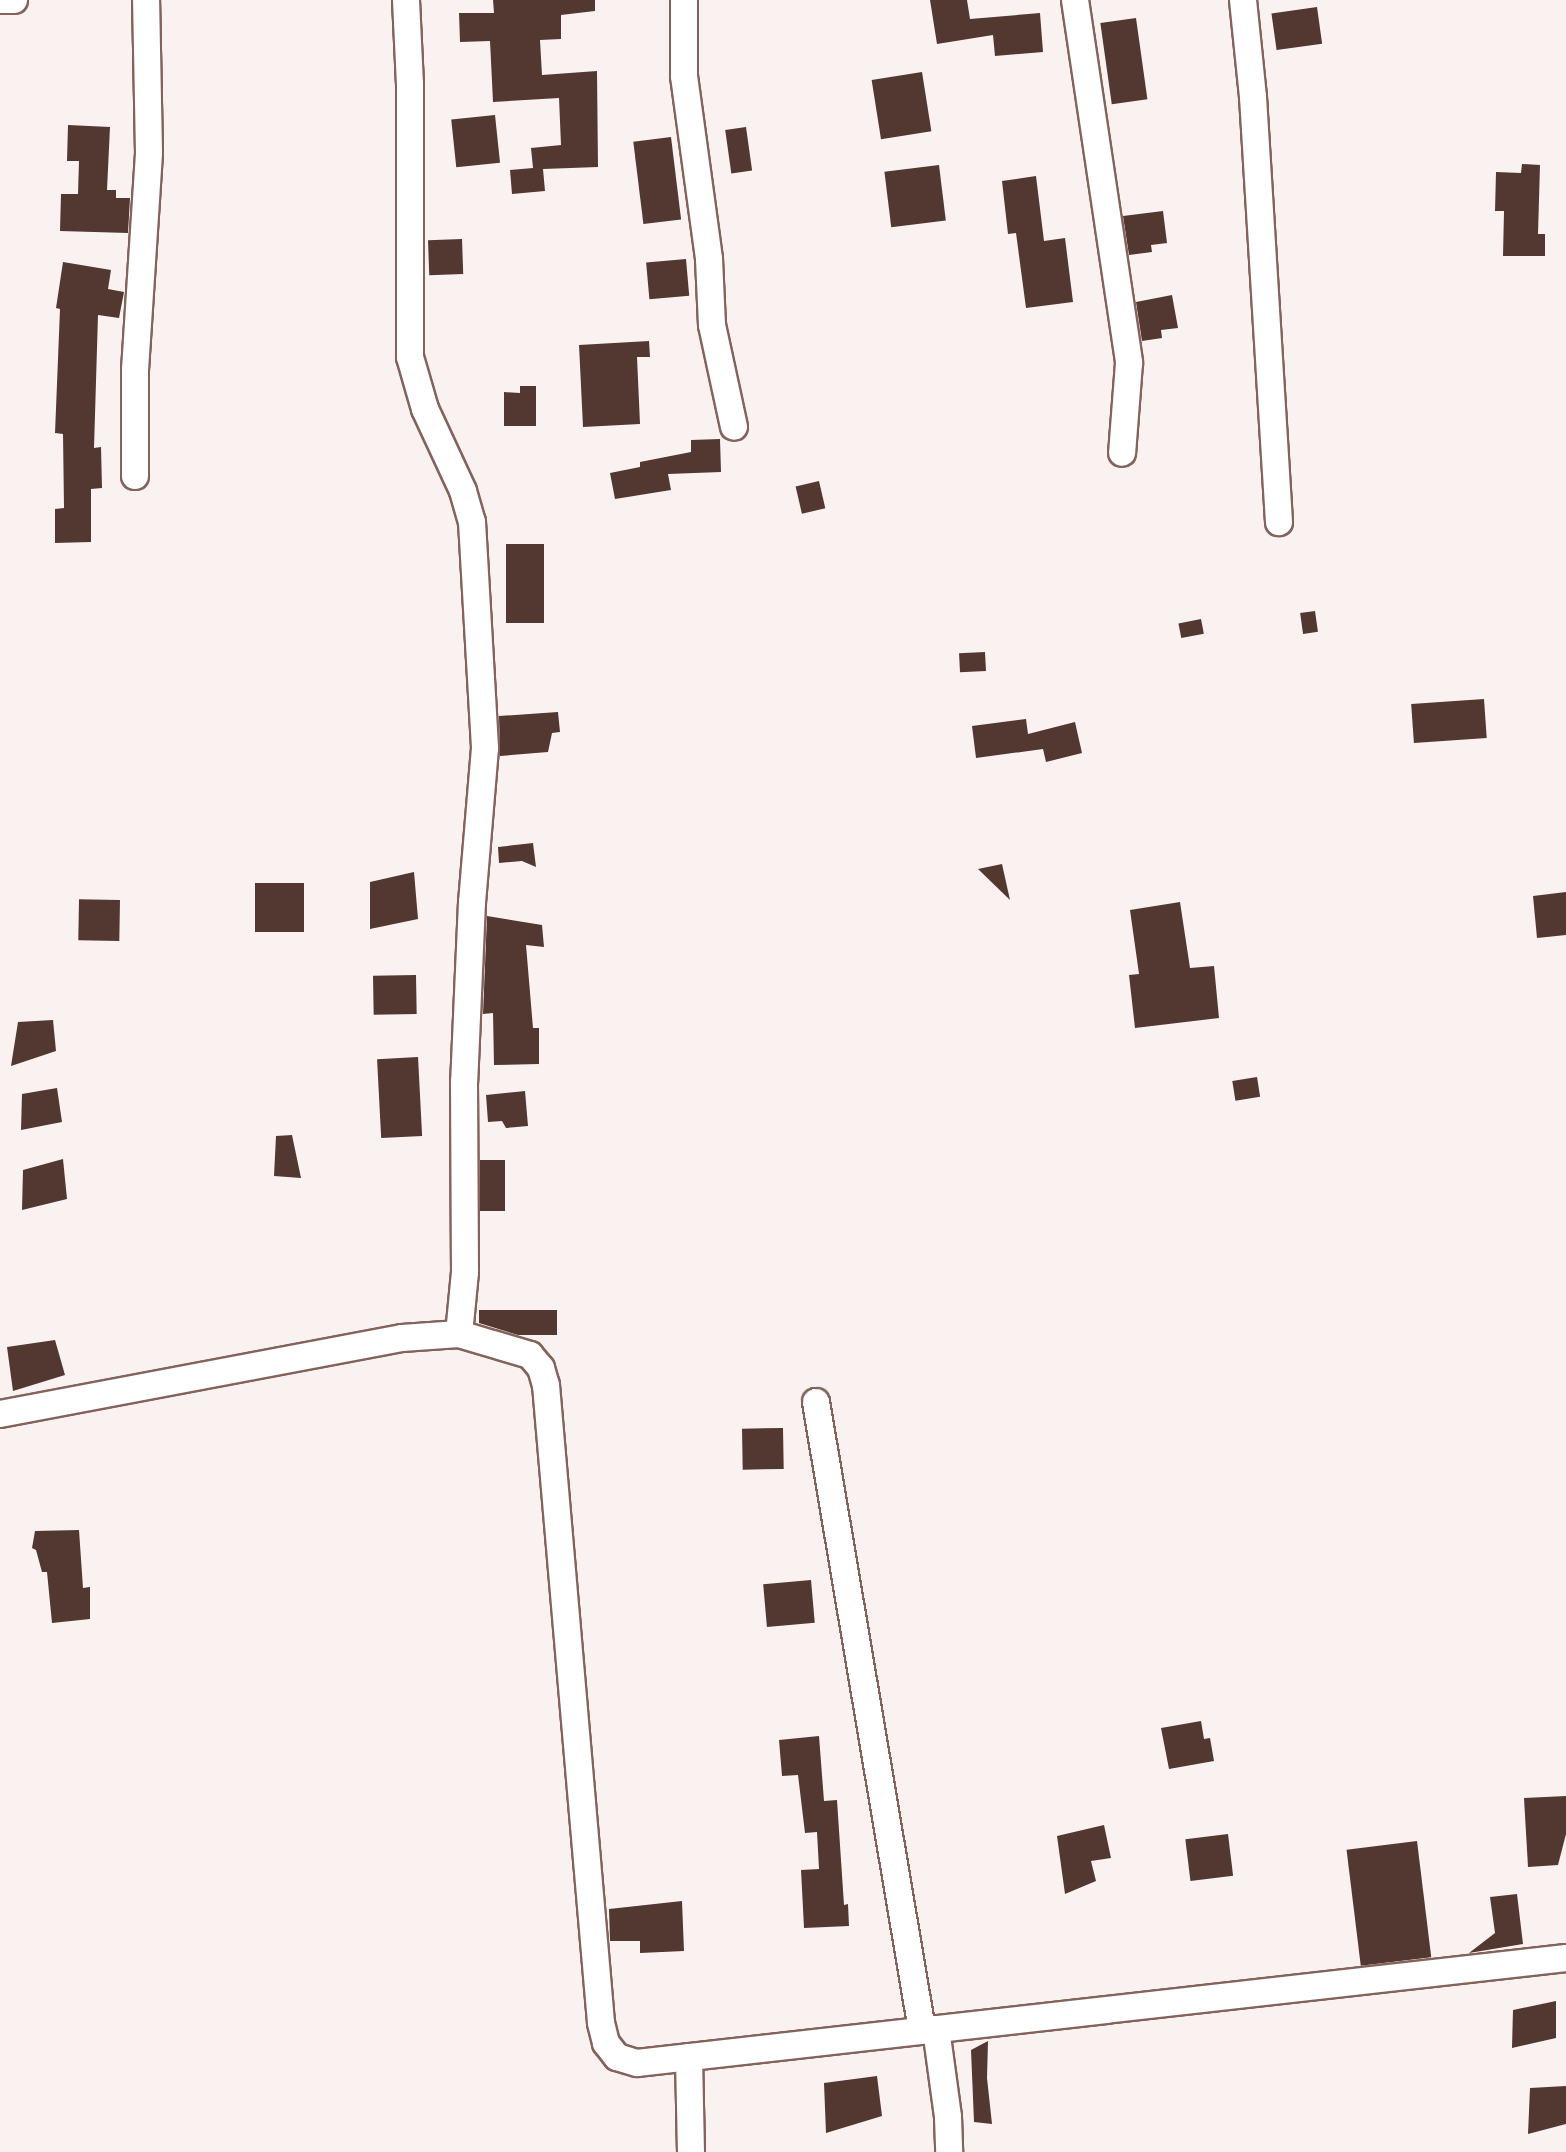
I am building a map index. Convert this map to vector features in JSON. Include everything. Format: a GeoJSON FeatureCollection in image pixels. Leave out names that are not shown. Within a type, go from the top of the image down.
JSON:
{"type":"FeatureCollection","features":[{"type":"Feature","properties":{"kind":"street"},"geometry":{"type":"LineString","coordinates":[[0,0],[14,0]]}},
{"type":"Feature","properties":{"kind":"street"},"geometry":{"type":"LineString","coordinates":[[135,476],[135,370],[149,153],[146,0]]}},
{"type":"Feature","properties":{"kind":"street"},"geometry":{"type":"LineString","coordinates":[[406,0],[410,84],[410,357],[425,409],[463,491],[472,522],[485,748],[471,917],[464,1082],[465,1272],[459,1334]]}},
{"type":"Feature","properties":{"kind":"street"},"geometry":{"type":"LineString","coordinates":[[684,0],[684,76],[709,259],[712,325],[734,427]]}},
{"type":"Feature","properties":{"kind":"street"},"geometry":{"type":"LineString","coordinates":[[1075,0],[1129,363],[1122,453]]}},
{"type":"Feature","properties":{"kind":"street"},"geometry":{"type":"LineString","coordinates":[[1243,0],[1253,97],[1279,522]]}},
{"type":"Feature","properties":{"kind":"street"},"geometry":{"type":"LineString","coordinates":[[0,1414],[402,1338],[459,1334],[530,1355],[541,1368],[546,1385],[606,2043],[617,2057],[637,2063],[1566,1958]]}},
{"type":"Feature","properties":{"kind":"street"},"geometry":{"type":"LineString","coordinates":[[816,1402],[929,2029],[948,2117],[949,2152]]}},
{"type":"Feature","properties":{"kind":"street"},"geometry":{"type":"LineString","coordinates":[[689,2057],[691,2152]]}},
{"type":"Feature","properties":{"kind":"building"},"geometry":{"type":"Polygon","coordinates":[[[493,0],[595,0],[595,11],[561,15],[561,39],[540,40],[542,75],[597,71],[598,167],[543,169],[545,191],[512,194],[510,170],[533,168],[531,148],[561,145],[559,98],[493,102],[490,41],[460,42],[459,13],[494,13],[493,0]]]}},
{"type":"Feature","properties":{"kind":"building"},"geometry":{"type":"Polygon","coordinates":[[[930,0],[967,0],[970,19],[1040,13],[1043,52],[995,56],[993,35],[937,44],[930,0]]]}},
{"type":"Feature","properties":{"kind":"building"},"geometry":{"type":"Polygon","coordinates":[[[1317,7],[1322,44],[1277,50],[1271,13],[1317,7]]]}},
{"type":"Feature","properties":{"kind":"building"},"geometry":{"type":"Polygon","coordinates":[[[1136,18],[1147,99],[1112,104],[1100,23],[1136,18]]]}},
{"type":"Feature","properties":{"kind":"building"},"geometry":{"type":"Polygon","coordinates":[[[922,72],[931,131],[881,139],[872,80],[922,72]]]}},
{"type":"Feature","properties":{"kind":"building"},"geometry":{"type":"Polygon","coordinates":[[[495,115],[500,163],[456,167],[451,120],[495,115]]]}},
{"type":"Feature","properties":{"kind":"building"},"geometry":{"type":"Polygon","coordinates":[[[68,125],[110,127],[107,190],[116,190],[116,198],[130,198],[128,233],[60,231],[61,194],[78,194],[79,161],[67,161],[68,125]]]}},
{"type":"Feature","properties":{"kind":"building"},"geometry":{"type":"Polygon","coordinates":[[[746,127],[752,171],[731,173],[725,130],[746,127]]]}},
{"type":"Feature","properties":{"kind":"building"},"geometry":{"type":"Polygon","coordinates":[[[671,137],[681,219],[643,224],[633,142],[671,137]]]}},
{"type":"Feature","properties":{"kind":"building"},"geometry":{"type":"Polygon","coordinates":[[[1522,164],[1540,165],[1538,234],[1545,234],[1545,256],[1503,256],[1504,211],[1495,211],[1496,172],[1521,173],[1522,164]]]}},
{"type":"Feature","properties":{"kind":"building"},"geometry":{"type":"Polygon","coordinates":[[[939,165],[946,221],[891,227],[884,172],[939,165]]]}},
{"type":"Feature","properties":{"kind":"building"},"geometry":{"type":"Polygon","coordinates":[[[1036,176],[1044,241],[1065,238],[1073,302],[1026,308],[1016,233],[1008,234],[1002,181],[1036,176]]]}},
{"type":"Feature","properties":{"kind":"building"},"geometry":{"type":"Polygon","coordinates":[[[1163,211],[1167,243],[1151,245],[1152,252],[1129,255],[1123,216],[1163,211]]]}},
{"type":"Feature","properties":{"kind":"building"},"geometry":{"type":"Polygon","coordinates":[[[462,239],[463,274],[429,275],[428,240],[462,239]]]}},
{"type":"Feature","properties":{"kind":"building"},"geometry":{"type":"Polygon","coordinates":[[[686,259],[689,296],[649,299],[646,262],[686,259]]]}},
{"type":"Feature","properties":{"kind":"building"},"geometry":{"type":"Polygon","coordinates":[[[63,262],[111,270],[108,289],[124,292],[119,318],[98,315],[94,448],[101,447],[102,488],[91,489],[91,542],[55,543],[55,509],[64,508],[63,434],[55,433],[60,309],[56,308],[63,262]]]}},
{"type":"Feature","properties":{"kind":"building"},"geometry":{"type":"Polygon","coordinates":[[[1172,295],[1178,328],[1161,330],[1162,338],[1142,341],[1136,302],[1172,295]]]}},
{"type":"Feature","properties":{"kind":"building"},"geometry":{"type":"Polygon","coordinates":[[[649,341],[650,357],[637,357],[640,424],[583,427],[579,345],[649,341]]]}},
{"type":"Feature","properties":{"kind":"building"},"geometry":{"type":"Polygon","coordinates":[[[520,386],[536,386],[536,426],[504,426],[504,392],[520,393],[520,386]]]}},
{"type":"Feature","properties":{"kind":"building"},"geometry":{"type":"Polygon","coordinates":[[[720,439],[721,472],[668,474],[671,490],[615,499],[610,473],[640,467],[640,462],[691,452],[691,440],[720,439]]]}},
{"type":"Feature","properties":{"kind":"building"},"geometry":{"type":"Polygon","coordinates":[[[819,481],[825,508],[802,514],[796,486],[819,481]]]}},
{"type":"Feature","properties":{"kind":"building"},"geometry":{"type":"Polygon","coordinates":[[[506,544],[544,544],[544,623],[506,623],[506,544]]]}},
{"type":"Feature","properties":{"kind":"building"},"geometry":{"type":"Polygon","coordinates":[[[1315,611],[1318,632],[1303,634],[1300,613],[1315,611]]]}},
{"type":"Feature","properties":{"kind":"building"},"geometry":{"type":"Polygon","coordinates":[[[1201,619],[1204,634],[1181,638],[1178,623],[1201,619]]]}},
{"type":"Feature","properties":{"kind":"building"},"geometry":{"type":"Polygon","coordinates":[[[985,652],[986,671],[960,672],[959,653],[985,652]]]}},
{"type":"Feature","properties":{"kind":"building"},"geometry":{"type":"Polygon","coordinates":[[[1484,699],[1487,738],[1414,743],[1411,704],[1484,699]]]}},
{"type":"Feature","properties":{"kind":"building"},"geometry":{"type":"Polygon","coordinates":[[[558,712],[560,732],[552,733],[548,752],[500,756],[499,716],[558,712]]]}},
{"type":"Feature","properties":{"kind":"building"},"geometry":{"type":"Polygon","coordinates":[[[1026,719],[1028,734],[1075,722],[1082,753],[1046,762],[1043,749],[976,758],[972,726],[1026,719]]]}},
{"type":"Feature","properties":{"kind":"building"},"geometry":{"type":"Polygon","coordinates":[[[533,843],[536,867],[522,861],[499,863],[498,847],[533,843]]]}},
{"type":"Feature","properties":{"kind":"building"},"geometry":{"type":"Polygon","coordinates":[[[1002,864],[1010,900],[978,869],[1002,864]]]}},
{"type":"Feature","properties":{"kind":"building"},"geometry":{"type":"Polygon","coordinates":[[[414,872],[418,919],[370,929],[370,882],[414,872]]]}},
{"type":"Feature","properties":{"kind":"building"},"geometry":{"type":"Polygon","coordinates":[[[255,883],[304,883],[304,932],[255,932],[255,883]]]}},
{"type":"Feature","properties":{"kind":"building"},"geometry":{"type":"Polygon","coordinates":[[[1566,892],[1566,935],[1537,938],[1533,896],[1566,892]]]}},
{"type":"Feature","properties":{"kind":"building"},"geometry":{"type":"Polygon","coordinates":[[[79,899],[120,900],[119,941],[78,940],[79,899]]]}},
{"type":"Feature","properties":{"kind":"building"},"geometry":{"type":"Polygon","coordinates":[[[1180,902],[1190,968],[1214,966],[1219,1018],[1135,1028],[1129,975],[1139,974],[1130,910],[1180,902]]]}},
{"type":"Feature","properties":{"kind":"building"},"geometry":{"type":"Polygon","coordinates":[[[487,916],[542,925],[544,947],[526,945],[533,1028],[539,1028],[539,1064],[494,1065],[493,1013],[483,1014],[487,916]]]}},
{"type":"Feature","properties":{"kind":"building"},"geometry":{"type":"Polygon","coordinates":[[[416,975],[417,1014],[374,1015],[373,976],[416,975]]]}},
{"type":"Feature","properties":{"kind":"building"},"geometry":{"type":"Polygon","coordinates":[[[53,1020],[56,1051],[11,1066],[18,1022],[53,1020]]]}},
{"type":"Feature","properties":{"kind":"building"},"geometry":{"type":"Polygon","coordinates":[[[418,1057],[422,1136],[381,1138],[377,1059],[418,1057]]]}},
{"type":"Feature","properties":{"kind":"building"},"geometry":{"type":"Polygon","coordinates":[[[1257,1077],[1260,1097],[1235,1101],[1232,1081],[1257,1077]]]}},
{"type":"Feature","properties":{"kind":"building"},"geometry":{"type":"Polygon","coordinates":[[[57,1088],[62,1122],[21,1130],[22,1094],[57,1088]]]}},
{"type":"Feature","properties":{"kind":"building"},"geometry":{"type":"Polygon","coordinates":[[[525,1091],[528,1126],[506,1128],[502,1121],[488,1122],[486,1095],[525,1091]]]}},
{"type":"Feature","properties":{"kind":"building"},"geometry":{"type":"Polygon","coordinates":[[[292,1135],[301,1178],[274,1176],[276,1136],[292,1135]]]}},
{"type":"Feature","properties":{"kind":"building"},"geometry":{"type":"Polygon","coordinates":[[[63,1159],[67,1199],[22,1210],[23,1170],[63,1159]]]}},
{"type":"Feature","properties":{"kind":"building"},"geometry":{"type":"Polygon","coordinates":[[[480,1160],[505,1160],[505,1211],[480,1211],[480,1160]]]}},
{"type":"Feature","properties":{"kind":"building"},"geometry":{"type":"Polygon","coordinates":[[[479,1310],[557,1310],[557,1335],[518,1335],[479,1323],[479,1310]]]}},
{"type":"Feature","properties":{"kind":"building"},"geometry":{"type":"Polygon","coordinates":[[[55,1340],[65,1375],[13,1391],[7,1347],[55,1340]]]}},
{"type":"Feature","properties":{"kind":"building"},"geometry":{"type":"Polygon","coordinates":[[[783,1428],[784,1469],[743,1470],[742,1429],[783,1428]]]}},
{"type":"Feature","properties":{"kind":"building"},"geometry":{"type":"Polygon","coordinates":[[[79,1530],[83,1588],[90,1587],[90,1619],[52,1623],[47,1572],[42,1572],[36,1550],[32,1548],[35,1531],[79,1530]]]}},
{"type":"Feature","properties":{"kind":"building"},"geometry":{"type":"Polygon","coordinates":[[[811,1580],[815,1623],[767,1627],[763,1584],[811,1580]]]}},
{"type":"Feature","properties":{"kind":"building"},"geometry":{"type":"Polygon","coordinates":[[[1201,1721],[1204,1739],[1210,1738],[1214,1761],[1169,1769],[1161,1728],[1201,1721]]]}},
{"type":"Feature","properties":{"kind":"building"},"geometry":{"type":"Polygon","coordinates":[[[819,1736],[824,1801],[837,1800],[844,1905],[848,1904],[849,1926],[804,1928],[801,1870],[819,1869],[817,1832],[805,1833],[798,1775],[782,1776],[779,1740],[819,1736]]]}},
{"type":"Feature","properties":{"kind":"building"},"geometry":{"type":"Polygon","coordinates":[[[1566,1796],[1566,1834],[1558,1865],[1528,1867],[1524,1798],[1566,1796]]]}},
{"type":"Feature","properties":{"kind":"building"},"geometry":{"type":"Polygon","coordinates":[[[1104,1825],[1111,1858],[1091,1861],[1096,1881],[1065,1894],[1057,1836],[1104,1825]]]}},
{"type":"Feature","properties":{"kind":"building"},"geometry":{"type":"Polygon","coordinates":[[[1228,1834],[1233,1876],[1190,1881],[1185,1839],[1228,1834]]]}},
{"type":"Feature","properties":{"kind":"building"},"geometry":{"type":"Polygon","coordinates":[[[1417,1841],[1431,1957],[1361,1966],[1347,1850],[1417,1841]]]}},
{"type":"Feature","properties":{"kind":"building"},"geometry":{"type":"Polygon","coordinates":[[[1517,1894],[1523,1944],[1469,1953],[1495,1933],[1490,1897],[1517,1894]]]}},
{"type":"Feature","properties":{"kind":"building"},"geometry":{"type":"Polygon","coordinates":[[[682,1901],[684,1951],[640,1953],[640,1941],[610,1941],[609,1909],[682,1901]]]}},
{"type":"Feature","properties":{"kind":"building"},"geometry":{"type":"Polygon","coordinates":[[[1556,2001],[1556,2038],[1512,2048],[1513,2010],[1556,2001]]]}},
{"type":"Feature","properties":{"kind":"building"},"geometry":{"type":"Polygon","coordinates":[[[988,2041],[987,2078],[992,2124],[974,2122],[971,2050],[988,2041]]]}},
{"type":"Feature","properties":{"kind":"building"},"geometry":{"type":"Polygon","coordinates":[[[877,2076],[882,2116],[826,2133],[824,2083],[877,2076]]]}},
{"type":"Feature","properties":{"kind":"building"},"geometry":{"type":"Polygon","coordinates":[[[1566,2086],[1566,2124],[1528,2134],[1530,2088],[1566,2086]]]}}]}
